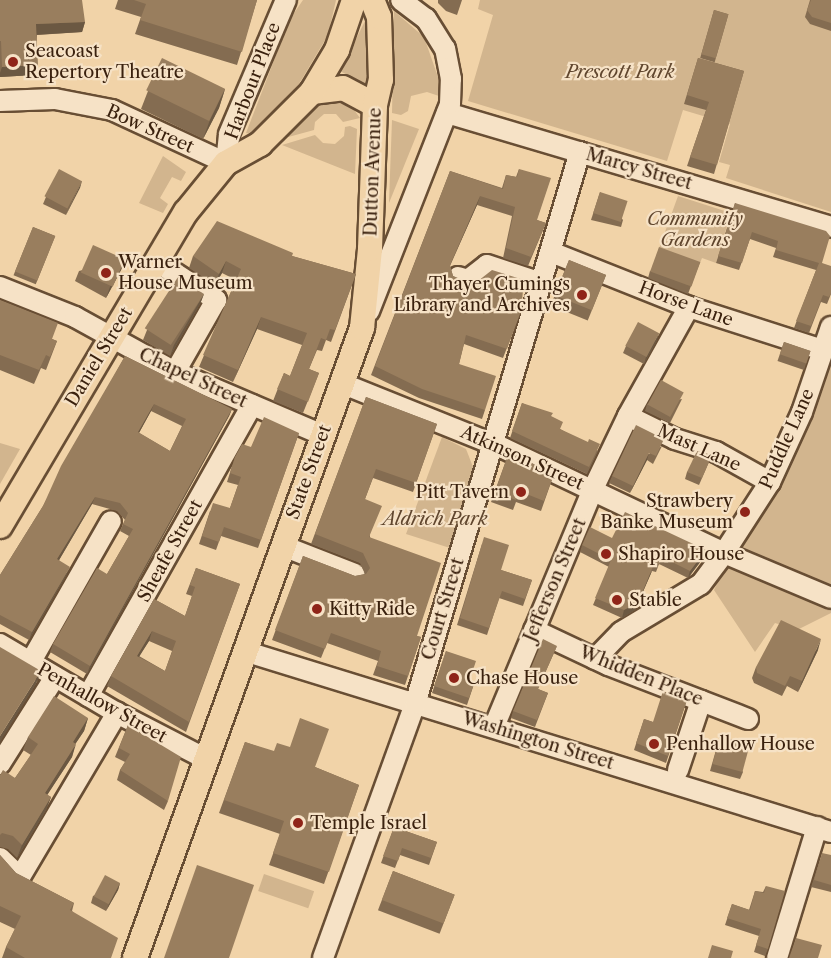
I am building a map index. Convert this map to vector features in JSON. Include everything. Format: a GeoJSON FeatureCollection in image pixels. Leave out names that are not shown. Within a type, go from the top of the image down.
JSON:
{"type":"FeatureCollection","features":[{"type":"Feature","properties":{"kind":"main road"},"geometry":{"type":"LineString","coordinates":[[226,163],[260,144],[312,92],[364,6]]}},
{"type":"Feature","properties":{"kind":"main road","name":"Dutton Avenue"},"geometry":{"type":"LineString","coordinates":[[362,328],[370,249],[375,105],[381,80],[364,6]]}},
{"type":"Feature","properties":{"kind":"main road"},"geometry":{"type":"LineString","coordinates":[[312,92],[343,88],[375,105]]}},
{"type":"Feature","properties":{"kind":"main road","name":"Daniel Street"},"geometry":{"type":"LineString","coordinates":[[0,526],[186,212],[226,163]]}},
{"type":"Feature","properties":{"kind":"main road","name":"State Street"},"geometry":{"type":"LineString","coordinates":[[135,958],[362,328]]}},
{"type":"Feature","properties":{"kind":"street","name":"Harbour Place"},"geometry":{"type":"LineString","coordinates":[[226,163],[229,134],[286,0]]}},
{"type":"Feature","properties":{"kind":"street","name":"State Street"},"geometry":{"type":"LineString","coordinates":[[362,328],[447,113],[451,79],[445,50],[431,25],[401,0]]}},
{"type":"Feature","properties":{"kind":"street","name":"Bow Street"},"geometry":{"type":"LineString","coordinates":[[0,100],[55,99],[112,110],[226,163]]}},
{"type":"Feature","properties":{"kind":"street","name":"Marcy Street"},"geometry":{"type":"LineString","coordinates":[[447,113],[831,227]]}},
{"type":"Feature","properties":{"kind":"street","name":"Court Street"},"geometry":{"type":"LineString","coordinates":[[323,958],[415,704],[580,152]]}},
{"type":"Feature","properties":{"kind":"street","name":"Horse Lane"},"geometry":{"type":"LineString","coordinates":[[551,252],[689,307],[823,350]]}},
{"type":"Feature","properties":{"kind":"street"},"geometry":{"type":"LineString","coordinates":[[156,261],[216,300],[175,372]]}},
{"type":"Feature","properties":{"kind":"street"},"geometry":{"type":"LineString","coordinates":[[458,277],[468,280],[487,265],[541,283]]}},
{"type":"Feature","properties":{"kind":"street","name":"Chapel Street"},"geometry":{"type":"LineString","coordinates":[[0,287],[75,317],[175,372],[323,435]]}},
{"type":"Feature","properties":{"kind":"street","name":"Jefferson Street"},"geometry":{"type":"LineString","coordinates":[[494,727],[593,489],[628,416],[689,307]]}},
{"type":"Feature","properties":{"kind":"street","name":"Puddle Lane"},"geometry":{"type":"LineString","coordinates":[[595,659],[621,632],[701,584],[724,553],[770,482],[802,412],[831,327]]}},
{"type":"Feature","properties":{"kind":"street","name":"Atkinson Street"},"geometry":{"type":"LineString","coordinates":[[341,383],[493,443],[724,553],[831,598]]}},
{"type":"Feature","properties":{"kind":"street","name":"Sheafe Street"},"geometry":{"type":"LineString","coordinates":[[88,696],[252,405]]}},
{"type":"Feature","properties":{"kind":"street","name":"Mast Lane"},"geometry":{"type":"LineString","coordinates":[[628,416],[675,439],[716,452],[770,482]]}},
{"type":"Feature","properties":{"kind":"street"},"geometry":{"type":"LineString","coordinates":[[30,663],[111,521]]}},
{"type":"Feature","properties":{"kind":"street"},"geometry":{"type":"LineString","coordinates":[[282,546],[356,574]]}},
{"type":"Feature","properties":{"kind":"street","name":"Whidden Place"},"geometry":{"type":"LineString","coordinates":[[534,630],[595,659],[748,719]]}},
{"type":"Feature","properties":{"kind":"street","name":"Penhallow Street"},"geometry":{"type":"LineString","coordinates":[[0,644],[117,713],[206,759]]}},
{"type":"Feature","properties":{"kind":"street","name":"Washington Street"},"geometry":{"type":"LineString","coordinates":[[244,651],[824,829]]}},
{"type":"Feature","properties":{"kind":"street"},"geometry":{"type":"LineString","coordinates":[[0,764],[55,677]]}},
{"type":"Feature","properties":{"kind":"street"},"geometry":{"type":"LineString","coordinates":[[678,770],[701,701]]}},
{"type":"Feature","properties":{"kind":"street"},"geometry":{"type":"LineString","coordinates":[[0,858],[20,877],[117,713]]}},
{"type":"Feature","properties":{"kind":"street"},"geometry":{"type":"LineString","coordinates":[[777,958],[824,829]]}},
{"type":"Feature","properties":{"kind":"green space"},"geometry":{"type":"Polygon","coordinates":[[[303,0],[336,0],[328,35],[299,84],[251,134],[246,133],[290,19],[303,0]]]}},
{"type":"Feature","properties":{"kind":"green space","name":"Prescott Park"},"geometry":{"type":"Polygon","coordinates":[[[480,0],[831,0],[831,212],[726,178],[730,165],[719,162],[730,124],[683,110],[667,161],[468,101],[493,15],[478,9],[480,0]]]}},
{"type":"Feature","properties":{"kind":"green space"},"geometry":{"type":"Polygon","coordinates":[[[394,11],[424,37],[438,77],[439,96],[427,92],[411,96],[408,111],[401,115],[392,113],[394,11]]]}},
{"type":"Feature","properties":{"kind":"green space"},"geometry":{"type":"Polygon","coordinates":[[[365,21],[370,80],[366,85],[340,71],[365,21]]]}},
{"type":"Feature","properties":{"kind":"green space"},"geometry":{"type":"Polygon","coordinates":[[[340,101],[349,103],[360,118],[343,122],[336,114],[324,114],[315,122],[314,130],[281,139],[313,107],[340,101]]]}},
{"type":"Feature","properties":{"kind":"green space"},"geometry":{"type":"Polygon","coordinates":[[[392,120],[419,129],[389,203],[390,174],[392,120]]]}},
{"type":"Feature","properties":{"kind":"green space"},"geometry":{"type":"Polygon","coordinates":[[[350,126],[357,129],[355,174],[282,145],[315,135],[323,143],[335,144],[344,136],[345,127],[350,126]]]}},
{"type":"Feature","properties":{"kind":"green space"},"geometry":{"type":"Polygon","coordinates":[[[163,156],[186,172],[181,181],[172,177],[160,198],[168,204],[163,213],[139,203],[163,156]]]}},
{"type":"Feature","properties":{"kind":"green space","name":"Community Gardens"},"geometry":{"type":"Polygon","coordinates":[[[678,196],[731,213],[716,263],[702,258],[698,268],[657,254],[678,196]]]}},
{"type":"Feature","properties":{"kind":"green space"},"geometry":{"type":"Polygon","coordinates":[[[831,341],[831,613],[797,630],[775,623],[755,652],[714,590],[831,341]]]}},
{"type":"Feature","properties":{"kind":"green space","name":"Aldrich Park"},"geometry":{"type":"Polygon","coordinates":[[[442,437],[466,449],[473,467],[450,548],[406,534],[442,437]]]}},
{"type":"Feature","properties":{"kind":"green space"},"geometry":{"type":"Polygon","coordinates":[[[0,443],[20,449],[0,484],[0,443]]]}},
{"type":"Feature","properties":{"kind":"green space"},"geometry":{"type":"Polygon","coordinates":[[[264,874],[314,891],[308,908],[258,891],[264,874]]]}},
{"type":"Feature","properties":{"kind":"building"},"geometry":{"type":"Polygon","coordinates":[[[0,0],[82,0],[85,22],[36,24],[38,65],[2,67],[0,0]]]}},
{"type":"Feature","properties":{"kind":"building"},"geometry":{"type":"Polygon","coordinates":[[[134,0],[257,0],[242,52],[140,20],[146,4],[134,0]]]}},
{"type":"Feature","properties":{"kind":"building"},"geometry":{"type":"Polygon","coordinates":[[[811,0],[831,0],[831,23],[812,17],[807,10],[811,0]]]}},
{"type":"Feature","properties":{"kind":"building"},"geometry":{"type":"Polygon","coordinates":[[[714,10],[728,14],[716,58],[701,54],[714,10]]]}},
{"type":"Feature","properties":{"kind":"building"},"geometry":{"type":"Polygon","coordinates":[[[162,58],[225,89],[209,121],[146,90],[162,58]]]}},
{"type":"Feature","properties":{"kind":"building"},"geometry":{"type":"Polygon","coordinates":[[[698,58],[744,71],[717,165],[690,157],[709,102],[687,95],[698,58]]]}},
{"type":"Feature","properties":{"kind":"building"},"geometry":{"type":"Polygon","coordinates":[[[59,169],[82,181],[67,209],[44,196],[59,169]]]}},
{"type":"Feature","properties":{"kind":"building"},"geometry":{"type":"Polygon","coordinates":[[[519,169],[551,178],[537,220],[546,223],[531,257],[506,248],[515,207],[480,196],[450,265],[453,276],[468,282],[478,281],[492,270],[524,280],[521,311],[507,349],[466,335],[459,364],[496,376],[485,410],[422,389],[375,366],[450,171],[503,189],[506,175],[517,177],[519,169]]]}},
{"type":"Feature","properties":{"kind":"building"},"geometry":{"type":"Polygon","coordinates":[[[600,192],[628,201],[621,222],[593,213],[600,192]]]}},
{"type":"Feature","properties":{"kind":"building"},"geometry":{"type":"Polygon","coordinates":[[[735,203],[826,231],[830,236],[822,263],[831,266],[831,293],[829,297],[823,295],[811,326],[796,321],[819,263],[776,250],[778,241],[752,232],[742,263],[718,256],[735,203]]]}},
{"type":"Feature","properties":{"kind":"building"},"geometry":{"type":"Polygon","coordinates":[[[217,221],[293,253],[292,256],[356,274],[335,330],[330,329],[326,340],[321,338],[309,369],[319,373],[308,402],[277,389],[284,373],[290,376],[307,333],[261,317],[238,370],[203,355],[241,269],[226,261],[219,274],[193,256],[217,221]]]}},
{"type":"Feature","properties":{"kind":"building"},"geometry":{"type":"Polygon","coordinates":[[[33,227],[55,236],[37,280],[15,272],[33,227]]]}},
{"type":"Feature","properties":{"kind":"building"},"geometry":{"type":"Polygon","coordinates":[[[93,245],[125,259],[113,287],[81,272],[93,245]]]}},
{"type":"Feature","properties":{"kind":"building"},"geometry":{"type":"Polygon","coordinates":[[[659,247],[700,262],[691,286],[650,271],[659,247]]]}},
{"type":"Feature","properties":{"kind":"building"},"geometry":{"type":"Polygon","coordinates":[[[569,260],[606,275],[592,310],[555,295],[569,260]]]}},
{"type":"Feature","properties":{"kind":"building"},"geometry":{"type":"Polygon","coordinates":[[[178,277],[204,294],[171,345],[145,328],[178,277]]]}},
{"type":"Feature","properties":{"kind":"building"},"geometry":{"type":"Polygon","coordinates":[[[0,300],[58,323],[52,339],[57,341],[50,357],[46,355],[39,370],[0,355],[0,300]]]}},
{"type":"Feature","properties":{"kind":"building"},"geometry":{"type":"Polygon","coordinates":[[[638,322],[659,333],[647,357],[625,346],[638,322]]]}},
{"type":"Feature","properties":{"kind":"building"},"geometry":{"type":"Polygon","coordinates":[[[784,342],[810,351],[806,363],[780,354],[784,342]]]}},
{"type":"Feature","properties":{"kind":"building"},"geometry":{"type":"Polygon","coordinates":[[[125,356],[232,409],[90,666],[53,644],[97,568],[107,574],[133,529],[123,524],[128,513],[120,503],[95,497],[57,559],[70,567],[32,632],[0,615],[0,575],[43,506],[61,466],[125,356]],[[154,404],[138,432],[170,451],[186,419],[154,404]]]}},
{"type":"Feature","properties":{"kind":"building"},"geometry":{"type":"Polygon","coordinates":[[[661,380],[684,393],[670,417],[647,404],[661,380]]]}},
{"type":"Feature","properties":{"kind":"building"},"geometry":{"type":"Polygon","coordinates":[[[366,397],[437,424],[416,483],[376,469],[365,499],[382,506],[369,537],[441,563],[417,636],[421,637],[408,676],[377,666],[381,651],[331,633],[325,649],[275,630],[303,556],[355,576],[366,574],[370,568],[363,553],[315,534],[366,397]]]}},
{"type":"Feature","properties":{"kind":"building"},"geometry":{"type":"Polygon","coordinates":[[[522,403],[553,413],[551,416],[563,422],[560,429],[588,442],[589,439],[600,444],[589,467],[512,431],[522,403]]]}},
{"type":"Feature","properties":{"kind":"building"},"geometry":{"type":"Polygon","coordinates":[[[264,417],[299,433],[261,540],[224,527],[219,542],[202,536],[213,503],[230,508],[241,477],[230,473],[235,457],[242,444],[251,447],[264,417]]]}},
{"type":"Feature","properties":{"kind":"building"},"geometry":{"type":"Polygon","coordinates":[[[636,425],[664,439],[656,456],[649,453],[633,486],[612,476],[636,425]]]}},
{"type":"Feature","properties":{"kind":"building"},"geometry":{"type":"Polygon","coordinates":[[[697,451],[712,455],[702,478],[687,472],[697,451]]]}},
{"type":"Feature","properties":{"kind":"building","name":"Pitt Tavern"},"geometry":{"type":"Polygon","coordinates":[[[509,452],[554,474],[544,501],[519,491],[516,500],[495,492],[509,452]]]}},
{"type":"Feature","properties":{"kind":"building"},"geometry":{"type":"Polygon","coordinates":[[[625,512],[706,550],[690,571],[662,557],[659,565],[654,564],[638,603],[624,610],[595,598],[611,560],[582,545],[590,527],[612,538],[625,512]]]}},
{"type":"Feature","properties":{"kind":"building"},"geometry":{"type":"Polygon","coordinates":[[[484,537],[509,545],[501,570],[532,580],[525,599],[502,591],[489,628],[460,618],[484,537]]]}},
{"type":"Feature","properties":{"kind":"building"},"geometry":{"type":"Polygon","coordinates":[[[196,568],[240,584],[189,722],[111,676],[154,599],[185,616],[195,587],[190,585],[196,568]],[[152,631],[137,656],[165,671],[176,641],[152,631]]]}},
{"type":"Feature","properties":{"kind":"building"},"geometry":{"type":"Polygon","coordinates":[[[781,620],[821,639],[802,681],[790,676],[785,686],[757,673],[756,667],[781,620]]]}},
{"type":"Feature","properties":{"kind":"building"},"geometry":{"type":"Polygon","coordinates":[[[543,639],[557,646],[538,689],[548,693],[537,720],[513,711],[543,639]]]}},
{"type":"Feature","properties":{"kind":"building"},"geometry":{"type":"Polygon","coordinates":[[[0,647],[41,671],[0,736],[0,647]]]}},
{"type":"Feature","properties":{"kind":"building","name":"Chase House"},"geometry":{"type":"Polygon","coordinates":[[[446,651],[476,661],[469,682],[474,684],[469,698],[434,686],[446,651]]]}},
{"type":"Feature","properties":{"kind":"building"},"geometry":{"type":"Polygon","coordinates":[[[663,691],[687,700],[668,756],[636,743],[644,719],[653,722],[663,691]]]}},
{"type":"Feature","properties":{"kind":"building"},"geometry":{"type":"Polygon","coordinates":[[[54,696],[88,718],[73,742],[76,744],[45,793],[51,797],[22,845],[13,836],[2,833],[0,835],[0,775],[3,770],[15,778],[38,744],[28,737],[54,696]]]}},
{"type":"Feature","properties":{"kind":"building","name":"Temple Israel"},"geometry":{"type":"Polygon","coordinates":[[[300,718],[329,729],[315,767],[359,785],[329,872],[273,853],[284,821],[224,800],[245,742],[274,751],[277,743],[290,747],[300,718]]]}},
{"type":"Feature","properties":{"kind":"building"},"geometry":{"type":"Polygon","coordinates":[[[128,725],[181,757],[168,801],[120,770],[130,754],[119,748],[128,725]]]}},
{"type":"Feature","properties":{"kind":"building"},"geometry":{"type":"Polygon","coordinates":[[[720,736],[750,744],[742,772],[712,764],[720,736]]]}},
{"type":"Feature","properties":{"kind":"building"},"geometry":{"type":"Polygon","coordinates":[[[394,827],[437,842],[431,858],[402,848],[398,861],[383,856],[394,827]]]}},
{"type":"Feature","properties":{"kind":"building"},"geometry":{"type":"Polygon","coordinates":[[[822,853],[831,855],[831,885],[814,880],[822,853]]]}},
{"type":"Feature","properties":{"kind":"building"},"geometry":{"type":"Polygon","coordinates":[[[0,855],[16,873],[74,903],[70,910],[118,938],[111,958],[25,958],[6,947],[21,916],[0,906],[0,855]]]}},
{"type":"Feature","properties":{"kind":"building"},"geometry":{"type":"Polygon","coordinates":[[[197,865],[254,885],[229,958],[164,958],[197,865]]]}},
{"type":"Feature","properties":{"kind":"building"},"geometry":{"type":"Polygon","coordinates":[[[393,871],[455,895],[444,924],[382,900],[393,871]]]}},
{"type":"Feature","properties":{"kind":"building"},"geometry":{"type":"Polygon","coordinates":[[[105,875],[120,883],[109,904],[94,896],[105,875]]]}},
{"type":"Feature","properties":{"kind":"building"},"geometry":{"type":"Polygon","coordinates":[[[766,886],[785,891],[768,949],[756,945],[761,929],[727,918],[732,904],[750,910],[755,891],[764,893],[766,886]]]}},
{"type":"Feature","properties":{"kind":"building"},"geometry":{"type":"Polygon","coordinates":[[[796,938],[822,945],[818,958],[789,958],[796,938]]]}},
{"type":"Feature","properties":{"kind":"building"},"geometry":{"type":"Polygon","coordinates":[[[712,945],[733,951],[731,958],[708,958],[712,945]]]}},
{"type":"Feature","properties":{"kind":"place","name":"Seacoast Repertory Theatre"},"geometry":{"type":"Point","coordinates":[13,62]}},
{"type":"Feature","properties":{"kind":"place","name":"Warner House Museum"},"geometry":{"type":"Point","coordinates":[106,273]}},
{"type":"Feature","properties":{"kind":"place","name":"Thayer Cumings Library and Archives"},"geometry":{"type":"Point","coordinates":[582,295]}},
{"type":"Feature","properties":{"kind":"place","name":"Pitt Tavern"},"geometry":{"type":"Point","coordinates":[521,492]}},
{"type":"Feature","properties":{"kind":"place","name":"Strawbery Banke Museum"},"geometry":{"type":"Point","coordinates":[745,512]}},
{"type":"Feature","properties":{"kind":"place","name":"Shapiro House"},"geometry":{"type":"Point","coordinates":[606,554]}},
{"type":"Feature","properties":{"kind":"place","name":"Stable"},"geometry":{"type":"Point","coordinates":[617,600]}},
{"type":"Feature","properties":{"kind":"place","name":"Kitty Ride"},"geometry":{"type":"Point","coordinates":[317,609]}},
{"type":"Feature","properties":{"kind":"place","name":"Chase House"},"geometry":{"type":"Point","coordinates":[454,678]}},
{"type":"Feature","properties":{"kind":"place","name":"Penhallow House"},"geometry":{"type":"Point","coordinates":[654,744]}},
{"type":"Feature","properties":{"kind":"place","name":"Temple Israel"},"geometry":{"type":"Point","coordinates":[298,823]}}]}
